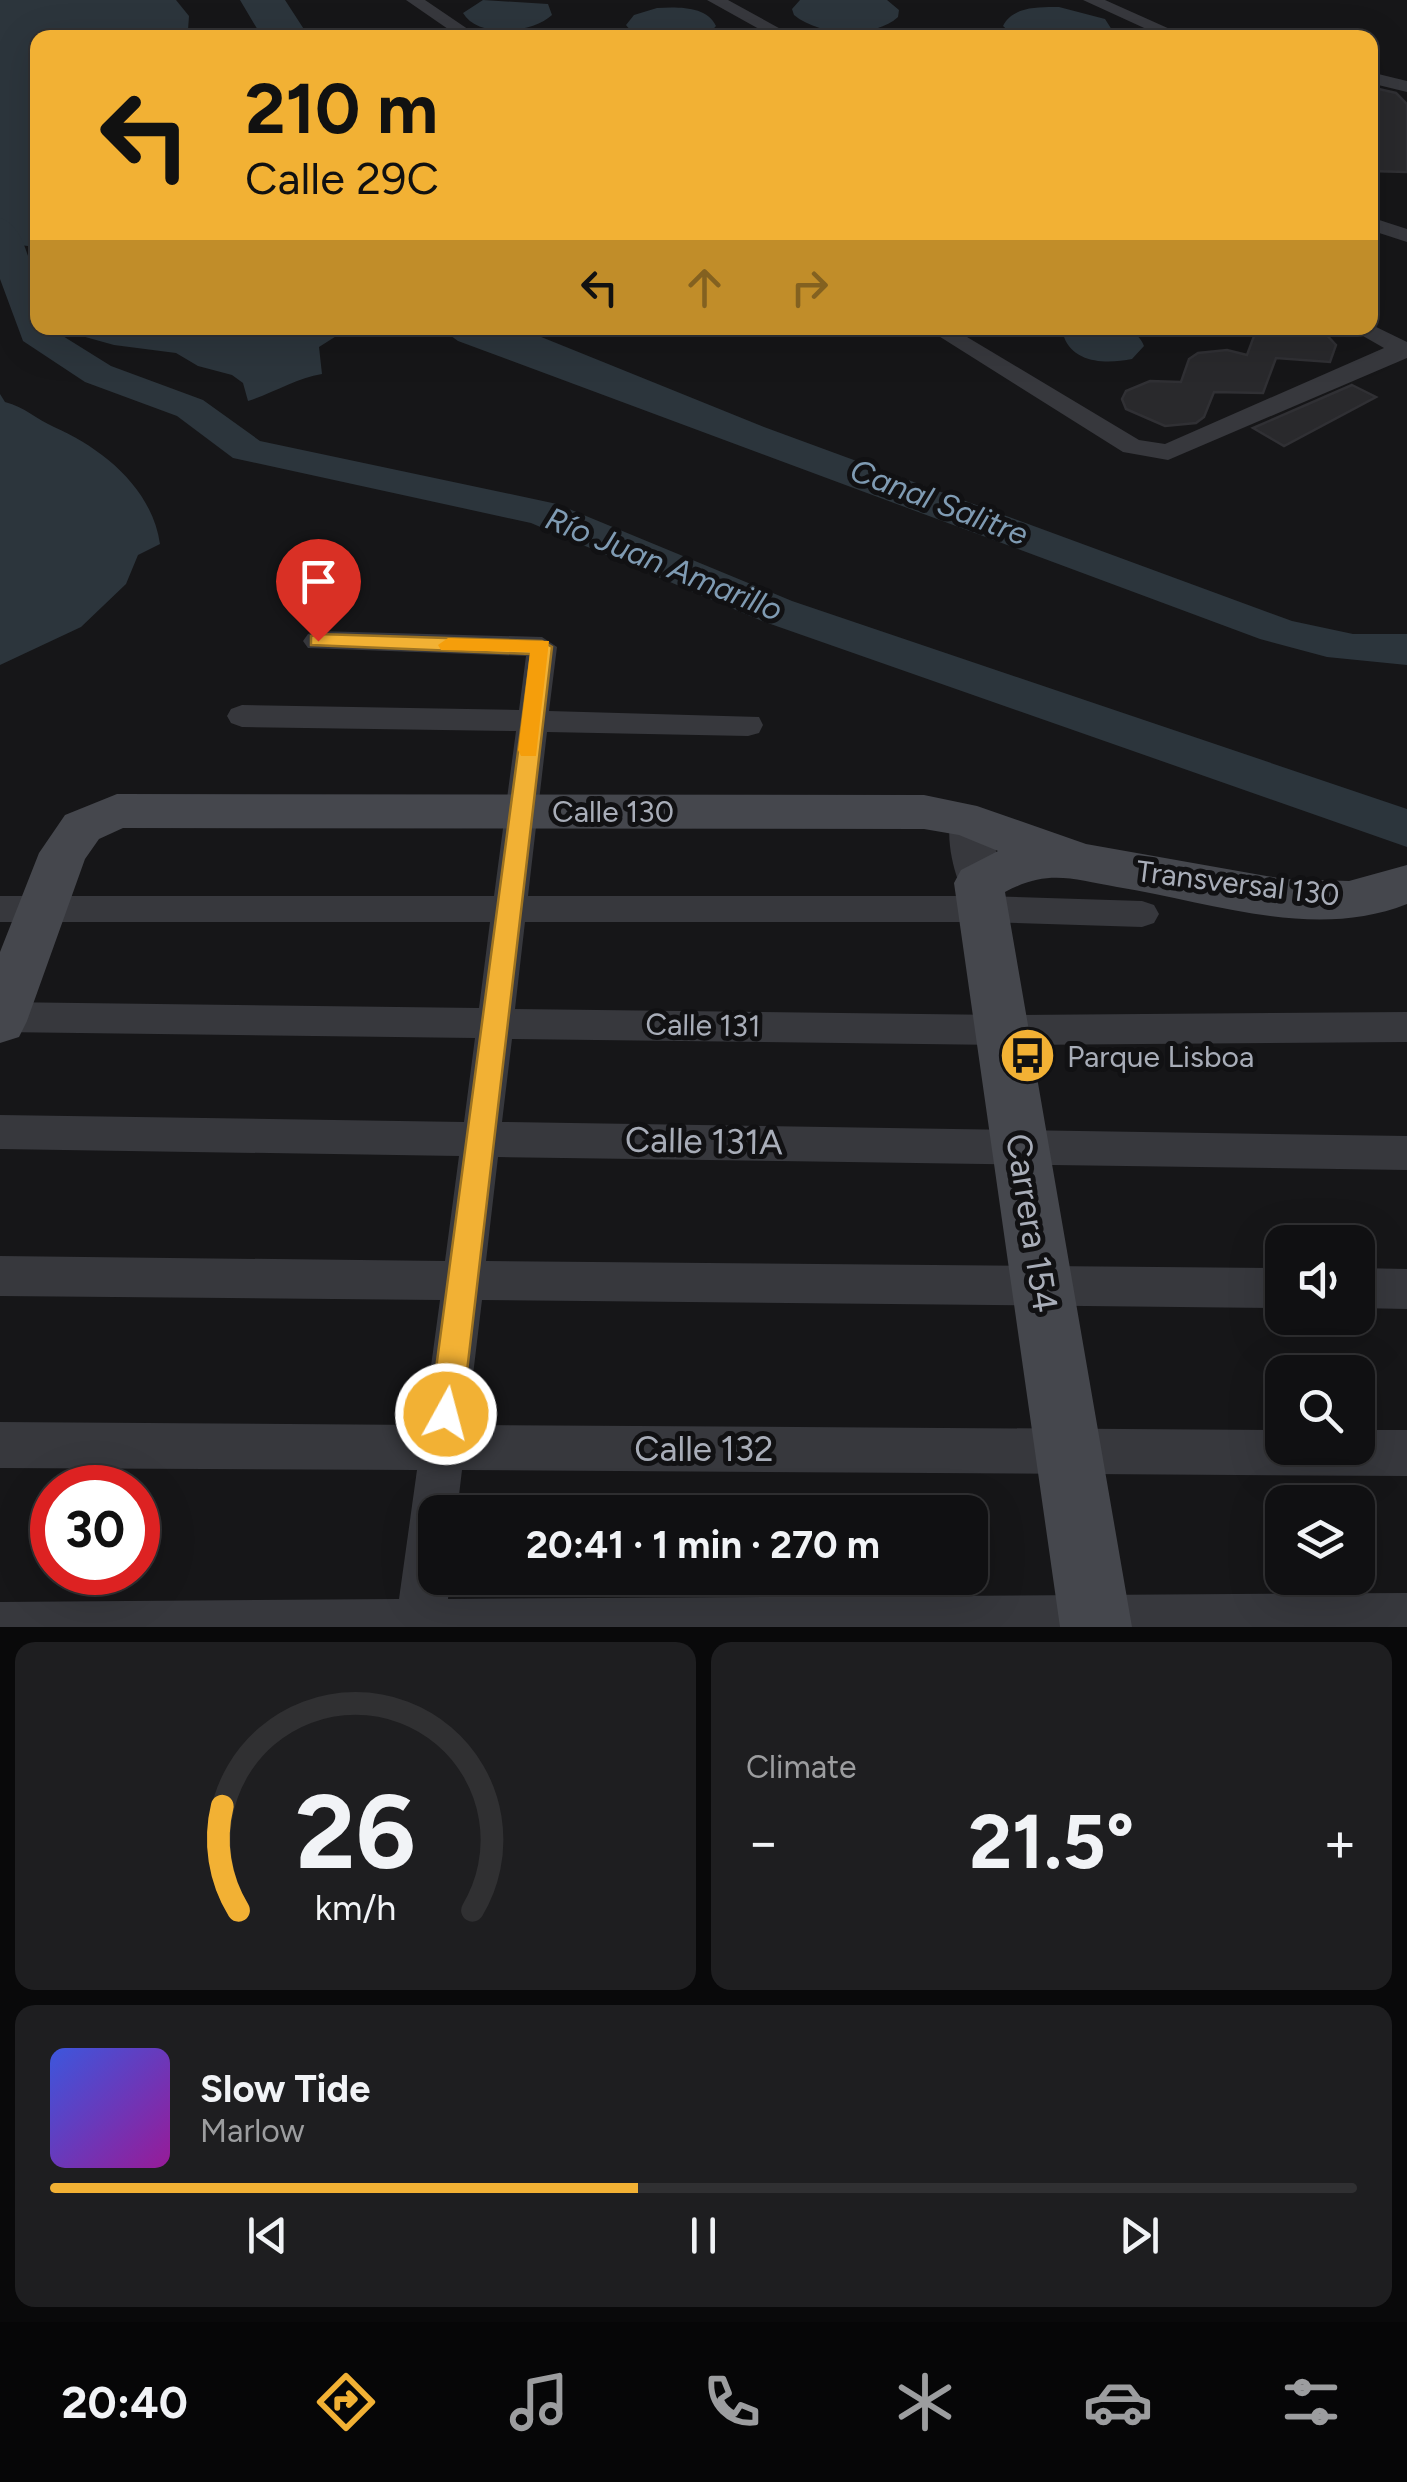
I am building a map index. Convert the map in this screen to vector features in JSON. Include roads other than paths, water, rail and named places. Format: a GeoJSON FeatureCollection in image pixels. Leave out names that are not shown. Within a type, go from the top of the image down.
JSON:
{"type":"FeatureCollection","features":[{"type":"Feature","properties":{"kind":"main road","name":"Calle 130"},"geometry":{"type":"LineString","coordinates":[[21,909],[82,827],[98,817],[134,810],[924,812],[968,820]]}},
{"type":"Feature","properties":{"kind":"main road","name":"Transversal 130"},"geometry":{"type":"LineString","coordinates":[[968,820],[1067,858],[1307,898],[1362,898],[1406,885]]}},
{"type":"Feature","properties":{"kind":"main road","name":"Transversal 130"},"geometry":{"type":"LineString","coordinates":[[981,896],[1023,860],[1067,858]]}},
{"type":"Feature","properties":{"kind":"main road","name":"Carrera 154"},"geometry":{"type":"LineString","coordinates":[[981,896],[1095,1623]]}},
{"type":"Feature","properties":{"kind":"main road"},"geometry":{"type":"LineString","coordinates":[[0,1018],[21,909]]}},
{"type":"Feature","properties":{"kind":"street"},"geometry":{"type":"LineString","coordinates":[[414,0],[461,30]]}},
{"type":"Feature","properties":{"kind":"street"},"geometry":{"type":"LineString","coordinates":[[715,0],[773,30]]}},
{"type":"Feature","properties":{"kind":"street"},"geometry":{"type":"LineString","coordinates":[[1091,0],[1163,30]]}},
{"type":"Feature","properties":{"kind":"street"},"geometry":{"type":"LineString","coordinates":[[1378,79],[1407,87]]}},
{"type":"Feature","properties":{"kind":"street"},"geometry":{"type":"LineString","coordinates":[[1378,226],[1407,236]]}},
{"type":"Feature","properties":{"kind":"street"},"geometry":{"type":"LineString","coordinates":[[947,335],[1132,448],[1150,453],[1168,452],[1404,350]]}},
{"type":"Feature","properties":{"kind":"street"},"geometry":{"type":"LineString","coordinates":[[1374,335],[1404,350]]}},
{"type":"Feature","properties":{"kind":"street"},"geometry":{"type":"LineString","coordinates":[[318,641],[542,646],[420,1625]]}},
{"type":"Feature","properties":{"kind":"street"},"geometry":{"type":"LineString","coordinates":[[242,716],[748,725]]}},
{"type":"Feature","properties":{"kind":"street","name":"Carrera 154"},"geometry":{"type":"LineString","coordinates":[[968,820],[981,896]]}},
{"type":"Feature","properties":{"kind":"street"},"geometry":{"type":"LineString","coordinates":[[21,909],[508,910],[981,896],[1142,914]]}},
{"type":"Feature","properties":{"kind":"street","name":"Calle 131"},"geometry":{"type":"LineString","coordinates":[[0,1018],[1002,1030],[1407,1027]]}},
{"type":"Feature","properties":{"kind":"street","name":"Calle 131A"},"geometry":{"type":"LineString","coordinates":[[0,1132],[480,1136],[1407,1153]]}},
{"type":"Feature","properties":{"kind":"street"},"geometry":{"type":"LineString","coordinates":[[0,1276],[1265,1288]]}},
{"type":"Feature","properties":{"kind":"street"},"geometry":{"type":"LineString","coordinates":[[1375,1288],[1407,1289]]}},
{"type":"Feature","properties":{"kind":"street","name":"Calle 132"},"geometry":{"type":"LineString","coordinates":[[0,1445],[1407,1453]]}},
{"type":"Feature","properties":{"kind":"street"},"geometry":{"type":"LineString","coordinates":[[0,1626],[1095,1623],[1407,1617]]}},
{"type":"Feature","properties":{"kind":"water"},"geometry":{"type":"Polygon","coordinates":[[[0,0],[176,0],[189,16],[188,30],[30,30],[30,247],[0,243],[0,0]]]}},
{"type":"Feature","properties":{"kind":"water"},"geometry":{"type":"Polygon","coordinates":[[[240,0],[285,0],[304,30],[258,30],[240,0]]]}},
{"type":"Feature","properties":{"kind":"water"},"geometry":{"type":"Polygon","coordinates":[[[483,0],[548,4],[552,15],[532,26],[493,30],[470,21],[463,13],[483,0]]]}},
{"type":"Feature","properties":{"kind":"water"},"geometry":{"type":"Polygon","coordinates":[[[800,0],[887,0],[899,10],[898,17],[875,29],[828,30],[805,22],[792,9],[800,0]]]}},
{"type":"Feature","properties":{"kind":"water"},"geometry":{"type":"Polygon","coordinates":[[[1059,7],[1105,19],[1112,30],[1007,30],[1003,26],[1020,11],[1059,7]]]}},
{"type":"Feature","properties":{"kind":"water"},"geometry":{"type":"Polygon","coordinates":[[[657,8],[683,8],[699,11],[716,26],[711,30],[631,30],[626,25],[634,15],[657,8]]]}},
{"type":"Feature","properties":{"kind":"water"},"geometry":{"type":"Polygon","coordinates":[[[78,335],[338,335],[319,347],[322,374],[248,401],[243,383],[232,375],[198,366],[176,353],[114,345],[78,335]]]}},
{"type":"Feature","properties":{"kind":"water","name":"Canal Salitre"},"geometry":{"type":"Polygon","coordinates":[[[450,335],[536,335],[764,427],[1292,621],[1353,634],[1407,634],[1407,665],[1327,657],[1260,639],[450,335]]]}},
{"type":"Feature","properties":{"kind":"water"},"geometry":{"type":"Polygon","coordinates":[[[1136,335],[1144,346],[1132,359],[1093,360],[1075,353],[1064,337],[1136,335]]]}},
{"type":"Feature","properties":{"kind":"water"},"geometry":{"type":"Polygon","coordinates":[[[0,394],[5,402],[90,446],[122,472],[147,505],[160,544],[138,555],[126,584],[81,627],[0,665],[0,394]]]}},
{"type":"Feature","properties":{"kind":"waterway","name":"Río Juan Amarillo"},"geometry":{"type":"LineString","coordinates":[[0,228],[30,319]]}},
{"type":"Feature","properties":{"kind":"waterway","name":"Río Juan Amarillo"},"geometry":{"type":"LineString","coordinates":[[37,335],[98,374],[190,408],[247,450],[543,513],[777,611],[1407,828]]}},
{"type":"Feature","properties":{"kind":"place","name":"Parque Lisboa"},"geometry":{"type":"Point","coordinates":[1028,1056]}}]}
